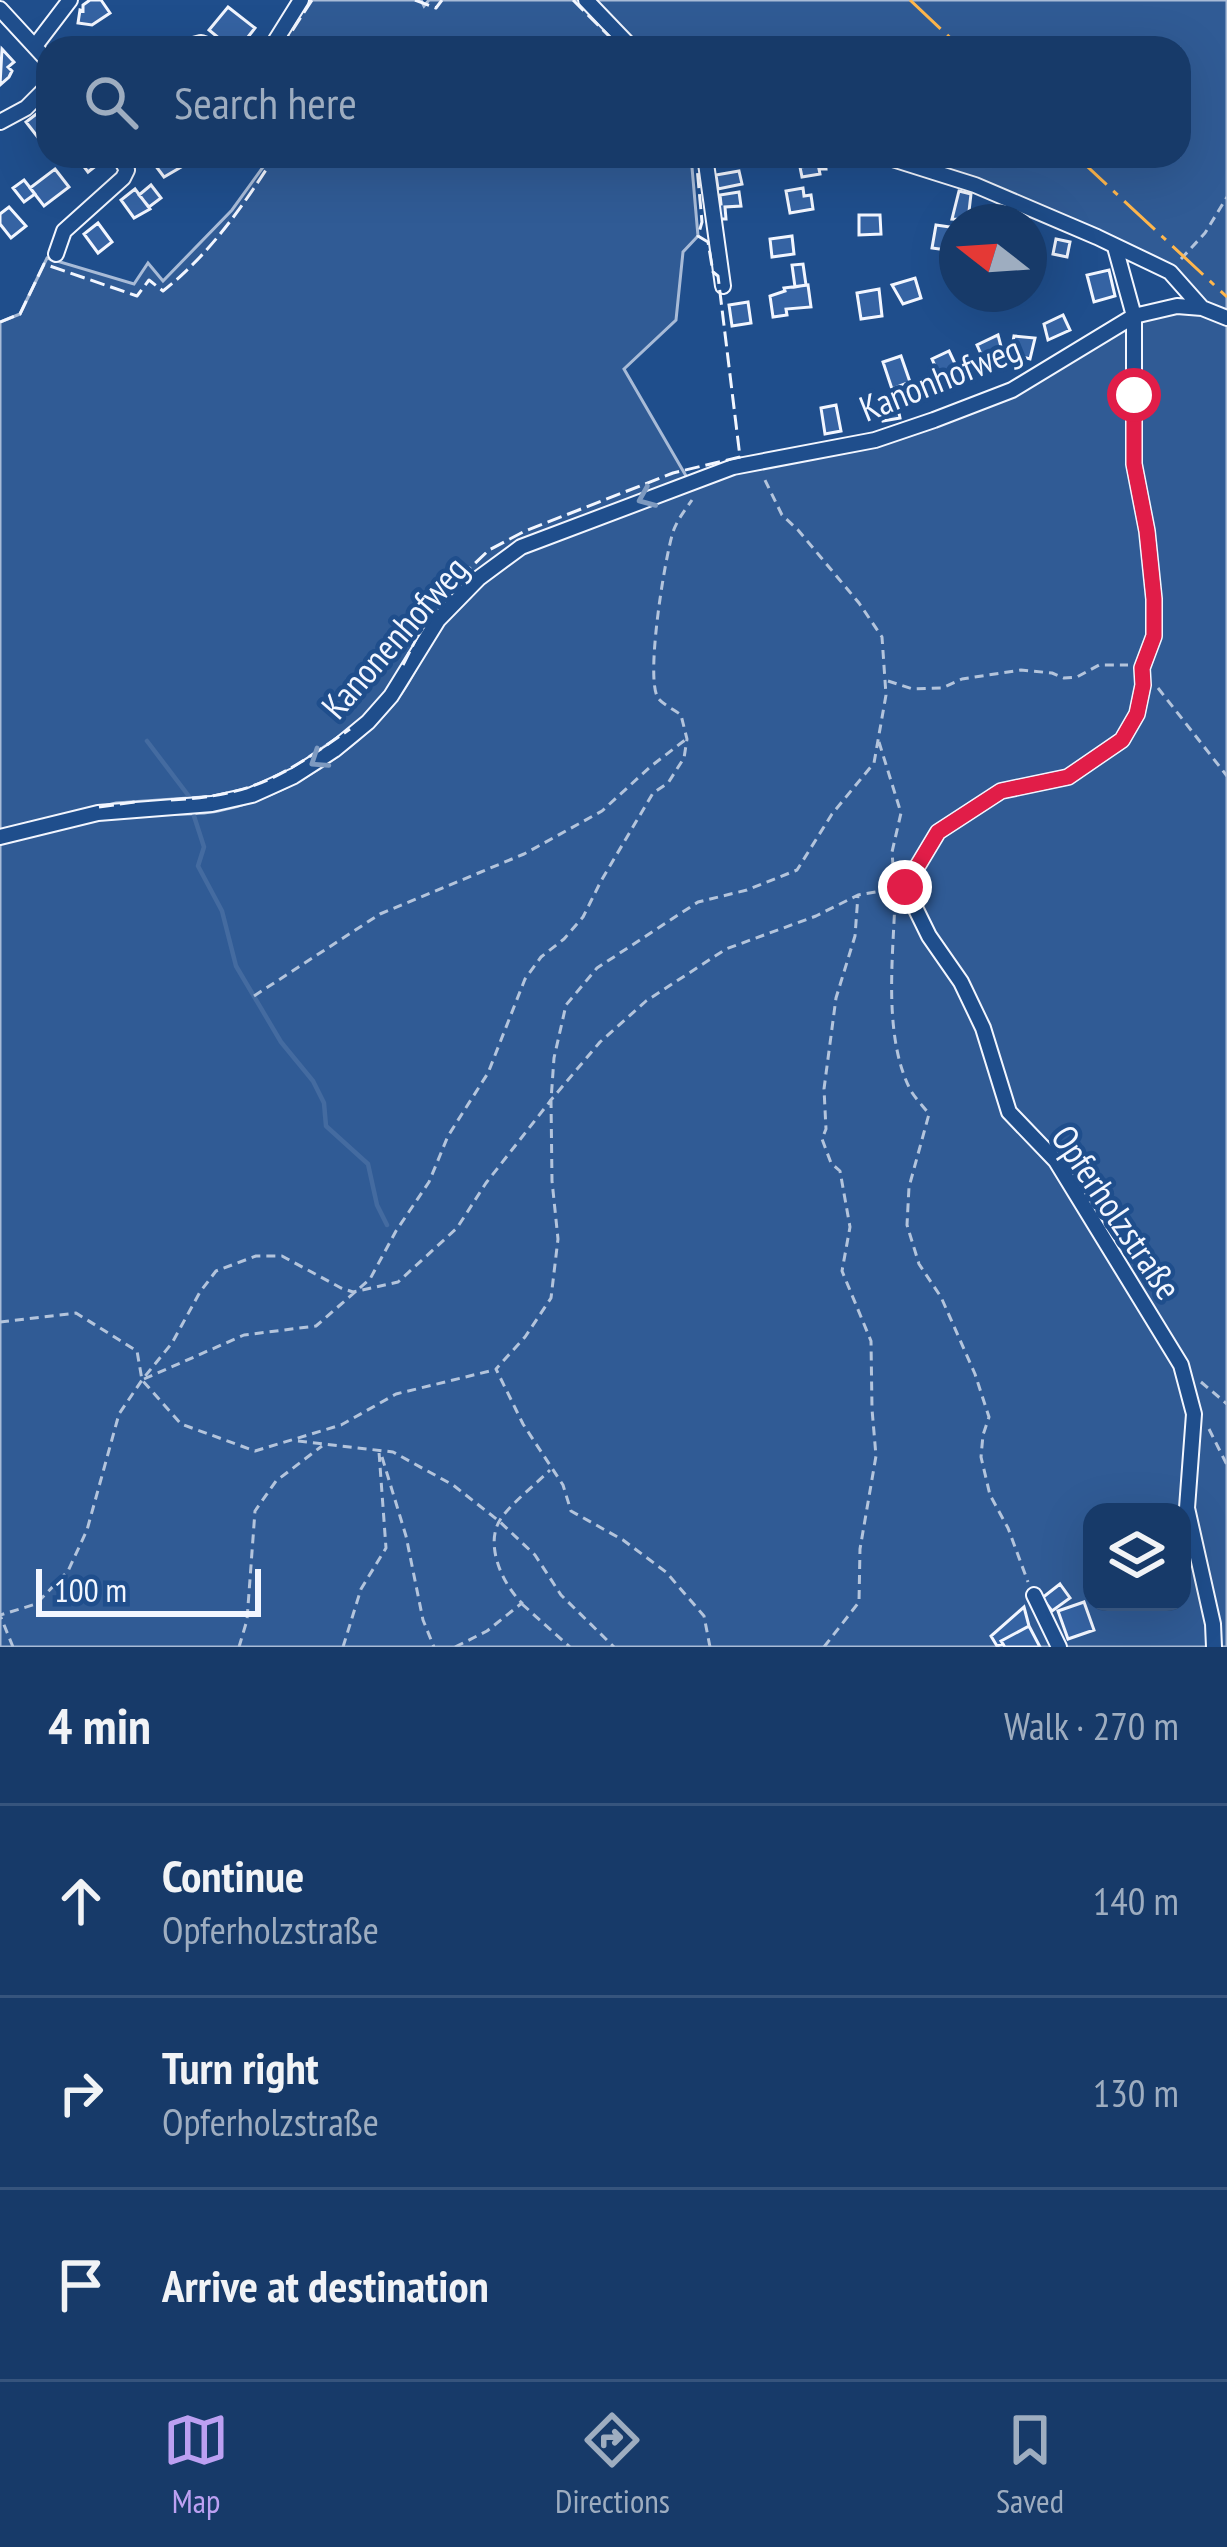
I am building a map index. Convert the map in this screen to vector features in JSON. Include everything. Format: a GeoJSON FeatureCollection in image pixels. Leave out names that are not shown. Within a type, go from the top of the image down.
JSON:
{"type":"FeatureCollection","features":[{"type":"Feature","properties":{"kind":"street"},"geometry":{"type":"LineString","coordinates":[[43,36],[70,0]]}},
{"type":"Feature","properties":{"kind":"street"},"geometry":{"type":"LineString","coordinates":[[278,36],[301,0]]}},
{"type":"Feature","properties":{"kind":"street"},"geometry":{"type":"LineString","coordinates":[[586,0],[620,36]]}},
{"type":"Feature","properties":{"kind":"street"},"geometry":{"type":"LineString","coordinates":[[0,9],[35,46]]}},
{"type":"Feature","properties":{"kind":"street"},"geometry":{"type":"LineString","coordinates":[[0,122],[36,98]]}},
{"type":"Feature","properties":{"kind":"street"},"geometry":{"type":"LineString","coordinates":[[56,254],[64,231],[123,178],[126,168]]}},
{"type":"Feature","properties":{"kind":"street"},"geometry":{"type":"LineString","coordinates":[[707,168],[723,286]]}},
{"type":"Feature","properties":{"kind":"street","name":"Kanonhofweg"},"geometry":{"type":"LineString","coordinates":[[921,168],[1070,224],[1170,272],[1202,308]]}},
{"type":"Feature","properties":{"kind":"street"},"geometry":{"type":"LineString","coordinates":[[1115,248],[1134,316]]}},
{"type":"Feature","properties":{"kind":"street","name":"Kanonhofweg"},"geometry":{"type":"LineString","coordinates":[[757,464],[875,440],[1012,390],[1134,316],[1177,306],[1202,308],[1227,318]]}},
{"type":"Feature","properties":{"kind":"street","name":"Opferholzstraße"},"geometry":{"type":"LineString","coordinates":[[1134,316],[1134,464],[1154,599],[1154,636],[1142,668],[1137,714],[1122,740],[1068,777],[1001,791],[938,832],[905,887],[983,1028],[1009,1112],[1056,1161],[1181,1365],[1194,1414],[1187,1508],[1214,1647]]}},
{"type":"Feature","properties":{"kind":"street","name":"Kanonenhofweg"},"geometry":{"type":"LineString","coordinates":[[0,837],[98,813],[212,804],[252,795],[294,776],[368,722],[391,696],[438,620],[479,578],[521,547],[717,472],[757,464]]}},
{"type":"Feature","properties":{"kind":"street"},"geometry":{"type":"LineString","coordinates":[[1034,1594],[1059,1647]]}},
{"type":"Feature","properties":{"kind":"path"},"geometry":{"type":"LineString","coordinates":[[1170,272],[1205,232],[1227,196]]}},
{"type":"Feature","properties":{"kind":"path"},"geometry":{"type":"LineString","coordinates":[[0,1322],[76,1313],[137,1351],[142,1380],[181,1424],[255,1451],[341,1425],[396,1394],[496,1369],[525,1337],[551,1298],[558,1239],[551,1100],[566,1005],[597,968],[698,902],[797,870],[832,814],[874,763],[886,695],[882,637],[859,603],[782,515],[757,464]]}},
{"type":"Feature","properties":{"kind":"path"},"geometry":{"type":"LineString","coordinates":[[142,1380],[244,1335],[316,1326],[370,1280],[488,1072],[525,979],[584,917],[653,793],[668,783],[684,758],[687,739],[681,715],[658,699],[652,677],[663,577],[677,523],[717,472]]}},
{"type":"Feature","properties":{"kind":"path"},"geometry":{"type":"LineString","coordinates":[[885,680],[914,689],[942,688],[962,679],[1022,670],[1064,678],[1077,677],[1099,664],[1142,668],[1227,776]]}},
{"type":"Feature","properties":{"kind":"path"},"geometry":{"type":"LineString","coordinates":[[879,738],[901,813],[892,852],[892,1004],[900,1062],[912,1092],[928,1114],[909,1187],[907,1226],[919,1264],[941,1297],[975,1374],[989,1418],[981,1457],[990,1495],[1034,1594]]}},
{"type":"Feature","properties":{"kind":"path"},"geometry":{"type":"LineString","coordinates":[[254,997],[380,914],[524,854],[602,811],[687,739]]}},
{"type":"Feature","properties":{"kind":"path"},"geometry":{"type":"LineString","coordinates":[[13,1647],[0,1615],[36,1604],[68,1571],[87,1530],[119,1414],[172,1343],[216,1271],[256,1256],[281,1256],[353,1292],[398,1282],[457,1228],[551,1100],[600,1042],[646,1001],[726,949],[859,895],[895,889]]}},
{"type":"Feature","properties":{"kind":"path"},"geometry":{"type":"LineString","coordinates":[[824,1647],[859,1602],[860,1549],[876,1456],[871,1342],[842,1271],[850,1227],[840,1171],[831,1163],[823,1139],[836,998],[855,936],[859,895]]}},
{"type":"Feature","properties":{"kind":"path"},"geometry":{"type":"LineString","coordinates":[[1181,1365],[1227,1404]]}},
{"type":"Feature","properties":{"kind":"path"},"geometry":{"type":"LineString","coordinates":[[496,1369],[523,1424],[563,1485],[572,1511],[666,1572],[704,1616],[710,1647]]}},
{"type":"Feature","properties":{"kind":"path"},"geometry":{"type":"LineString","coordinates":[[1205,1422],[1227,1465]]}},
{"type":"Feature","properties":{"kind":"path"},"geometry":{"type":"LineString","coordinates":[[291,1440],[393,1452],[453,1485],[535,1555],[561,1595],[614,1647]]}},
{"type":"Feature","properties":{"kind":"path"},"geometry":{"type":"LineString","coordinates":[[239,1647],[247,1619],[255,1510],[276,1481],[326,1443]]}},
{"type":"Feature","properties":{"kind":"path"},"geometry":{"type":"LineString","coordinates":[[343,1647],[361,1589],[386,1548],[379,1450]]}},
{"type":"Feature","properties":{"kind":"path"},"geometry":{"type":"LineString","coordinates":[[379,1450],[434,1647]]}},
{"type":"Feature","properties":{"kind":"path"},"geometry":{"type":"LineString","coordinates":[[552,1468],[499,1521],[495,1557],[512,1594],[570,1647]]}},
{"type":"Feature","properties":{"kind":"path"},"geometry":{"type":"LineString","coordinates":[[454,1647],[487,1631],[522,1603]]}},
{"type":"Feature","properties":{"kind":"shaded area"},"geometry":{"type":"Polygon","coordinates":[[[309,0],[421,0],[424,6],[429,0],[1227,0],[1227,1647],[0,1647],[0,843],[108,817],[218,811],[295,783],[343,752],[384,715],[433,638],[366,718],[286,773],[232,795],[116,803],[0,831],[0,322],[20,314],[47,258],[134,284],[148,263],[163,281],[232,210],[262,168],[692,168],[698,236],[683,252],[676,320],[624,369],[689,481],[875,440],[1012,390],[1134,316],[1200,308],[1182,284],[1097,237],[1047,218],[1047,204],[1010,204],[915,168],[1191,168],[1191,36],[286,36],[309,0]]]}},
{"type":"Feature","properties":{"kind":"building"},"geometry":{"type":"Polygon","coordinates":[[[90,0],[101,0],[110,13],[92,25],[78,23],[80,10],[90,0]]]}},
{"type":"Feature","properties":{"kind":"building"},"geometry":{"type":"Polygon","coordinates":[[[228,7],[255,28],[249,36],[216,36],[209,30],[228,7]]]}},
{"type":"Feature","properties":{"kind":"building"},"geometry":{"type":"Polygon","coordinates":[[[2,49],[14,62],[0,85],[2,49]]]}},
{"type":"Feature","properties":{"kind":"building"},"geometry":{"type":"Polygon","coordinates":[[[36,114],[36,135],[26,122],[36,114]]]}},
{"type":"Feature","properties":{"kind":"building"},"geometry":{"type":"Polygon","coordinates":[[[157,168],[179,168],[164,177],[157,168]]]}},
{"type":"Feature","properties":{"kind":"building"},"geometry":{"type":"Polygon","coordinates":[[[800,168],[826,168],[819,169],[820,174],[802,177],[800,168]]]}},
{"type":"Feature","properties":{"kind":"building"},"geometry":{"type":"Polygon","coordinates":[[[55,169],[69,187],[44,206],[30,188],[55,169]]]}},
{"type":"Feature","properties":{"kind":"building"},"geometry":{"type":"Polygon","coordinates":[[[739,171],[742,184],[718,189],[716,175],[739,171]]]}},
{"type":"Feature","properties":{"kind":"building"},"geometry":{"type":"Polygon","coordinates":[[[24,180],[35,194],[24,202],[13,188],[24,180]]]}},
{"type":"Feature","properties":{"kind":"building"},"geometry":{"type":"Polygon","coordinates":[[[151,185],[161,198],[149,207],[139,195],[151,185]]]}},
{"type":"Feature","properties":{"kind":"building"},"geometry":{"type":"Polygon","coordinates":[[[803,188],[804,196],[811,195],[813,209],[790,213],[786,191],[803,188]]]}},
{"type":"Feature","properties":{"kind":"building"},"geometry":{"type":"Polygon","coordinates":[[[135,189],[150,209],[134,218],[121,200],[135,189]]]}},
{"type":"Feature","properties":{"kind":"building"},"geometry":{"type":"Polygon","coordinates":[[[959,191],[971,194],[970,204],[956,204],[959,191]]]}},
{"type":"Feature","properties":{"kind":"building"},"geometry":{"type":"Polygon","coordinates":[[[739,192],[741,206],[725,207],[726,219],[718,219],[720,195],[739,192]]]}},
{"type":"Feature","properties":{"kind":"building"},"geometry":{"type":"Polygon","coordinates":[[[9,207],[26,226],[11,238],[0,224],[0,214],[9,207]]]}},
{"type":"Feature","properties":{"kind":"building"},"geometry":{"type":"Polygon","coordinates":[[[859,215],[880,215],[881,234],[859,235],[859,215]]]}},
{"type":"Feature","properties":{"kind":"building"},"geometry":{"type":"Polygon","coordinates":[[[98,223],[112,242],[98,253],[84,234],[98,223]]]}},
{"type":"Feature","properties":{"kind":"building"},"geometry":{"type":"Polygon","coordinates":[[[936,225],[939,225],[939,249],[932,248],[936,225]]]}},
{"type":"Feature","properties":{"kind":"building"},"geometry":{"type":"Polygon","coordinates":[[[792,236],[794,254],[772,257],[770,239],[792,236]]]}},
{"type":"Feature","properties":{"kind":"building"},"geometry":{"type":"Polygon","coordinates":[[[1056,239],[1070,242],[1067,257],[1053,254],[1056,239]]]}},
{"type":"Feature","properties":{"kind":"building"},"geometry":{"type":"Polygon","coordinates":[[[803,264],[806,285],[795,287],[792,265],[803,264]]]}},
{"type":"Feature","properties":{"kind":"building"},"geometry":{"type":"Polygon","coordinates":[[[1109,270],[1115,296],[1094,302],[1087,275],[1109,270]]]}},
{"type":"Feature","properties":{"kind":"building"},"geometry":{"type":"Polygon","coordinates":[[[915,278],[921,298],[903,304],[892,285],[915,278]]]}},
{"type":"Feature","properties":{"kind":"building"},"geometry":{"type":"Polygon","coordinates":[[[808,285],[811,307],[786,309],[787,315],[773,317],[770,296],[784,288],[808,285]]]}},
{"type":"Feature","properties":{"kind":"building"},"geometry":{"type":"Polygon","coordinates":[[[879,289],[882,316],[861,319],[857,293],[879,289]]]}},
{"type":"Feature","properties":{"kind":"building"},"geometry":{"type":"Polygon","coordinates":[[[748,302],[751,323],[732,326],[729,305],[748,302]]]}},
{"type":"Feature","properties":{"kind":"building"},"geometry":{"type":"Polygon","coordinates":[[[1063,315],[1070,330],[1048,340],[1044,324],[1063,315]]]}},
{"type":"Feature","properties":{"kind":"building"},"geometry":{"type":"Polygon","coordinates":[[[998,335],[1003,354],[985,363],[977,345],[998,335]]]}},
{"type":"Feature","properties":{"kind":"building"},"geometry":{"type":"Polygon","coordinates":[[[1014,336],[1035,338],[1030,359],[1011,354],[1014,336]]]}},
{"type":"Feature","properties":{"kind":"building"},"geometry":{"type":"Polygon","coordinates":[[[949,351],[958,370],[941,379],[932,359],[949,351]]]}},
{"type":"Feature","properties":{"kind":"building"},"geometry":{"type":"Polygon","coordinates":[[[901,356],[910,382],[892,389],[883,362],[901,356]]]}},
{"type":"Feature","properties":{"kind":"building"},"geometry":{"type":"Polygon","coordinates":[[[896,398],[900,418],[883,421],[879,402],[896,398]]]}},
{"type":"Feature","properties":{"kind":"building"},"geometry":{"type":"Polygon","coordinates":[[[836,405],[841,431],[825,434],[821,408],[836,405]]]}},
{"type":"Feature","properties":{"kind":"building"},"geometry":{"type":"Polygon","coordinates":[[[1060,1584],[1070,1598],[1052,1611],[1042,1598],[1060,1584]]]}},
{"type":"Feature","properties":{"kind":"building"},"geometry":{"type":"Polygon","coordinates":[[[1083,1602],[1094,1630],[1068,1639],[1058,1611],[1083,1602]]]}},
{"type":"Feature","properties":{"kind":"building"},"geometry":{"type":"Polygon","coordinates":[[[1024,1607],[1029,1626],[997,1646],[991,1636],[1024,1607]]]}},
{"type":"Feature","properties":{"kind":"building"},"geometry":{"type":"Polygon","coordinates":[[[1029,1626],[1040,1647],[1005,1647],[1001,1641],[1029,1626]]]}},
{"type":"Feature","properties":{"kind":"waterway"},"geometry":{"type":"LineString","coordinates":[[147,741],[191,799]]}},
{"type":"Feature","properties":{"kind":"waterway"},"geometry":{"type":"LineString","coordinates":[[194,816],[204,847],[198,866],[222,911],[236,966],[281,1042],[313,1081],[324,1103],[326,1126],[368,1164],[387,1225]]}},
{"type":"Feature","properties":{"kind":"fence"},"geometry":{"type":"LineString","coordinates":[[289,36],[312,0]]}},
{"type":"Feature","properties":{"kind":"fence"},"geometry":{"type":"LineString","coordinates":[[415,0],[436,8],[442,0]]}},
{"type":"Feature","properties":{"kind":"fence"},"geometry":{"type":"LineString","coordinates":[[573,0],[609,36]]}},
{"type":"Feature","properties":{"kind":"fence"},"geometry":{"type":"LineString","coordinates":[[0,322],[20,314],[44,264],[137,296],[149,280],[163,291],[225,228],[267,168]]}},
{"type":"Feature","properties":{"kind":"fence"},"geometry":{"type":"LineString","coordinates":[[403,665],[450,587],[489,550],[525,531],[673,473],[740,457],[718,276],[713,272],[708,242],[698,236],[702,222],[697,168]]}},
{"type":"Feature","properties":{"kind":"fence"},"geometry":{"type":"LineString","coordinates":[[171,800],[247,788],[306,759],[350,729]]}},
{"type":"Feature","properties":{"kind":"fence"},"geometry":{"type":"LineString","coordinates":[[99,807],[135,802]]}},
{"type":"Feature","properties":{"kind":"power"},"geometry":{"type":"LineString","coordinates":[[910,0],[948,36]]}},
{"type":"Feature","properties":{"kind":"power"},"geometry":{"type":"LineString","coordinates":[[1089,168],[1227,297]]}},
{"type":"Feature","properties":{"kind":"route"},"geometry":{"type":"LineString","coordinates":[[905,887],[938,832],[1001,791],[1068,777],[1122,740],[1137,714],[1142,668],[1154,636],[1154,599],[1134,464],[1134,395]]}}]}
